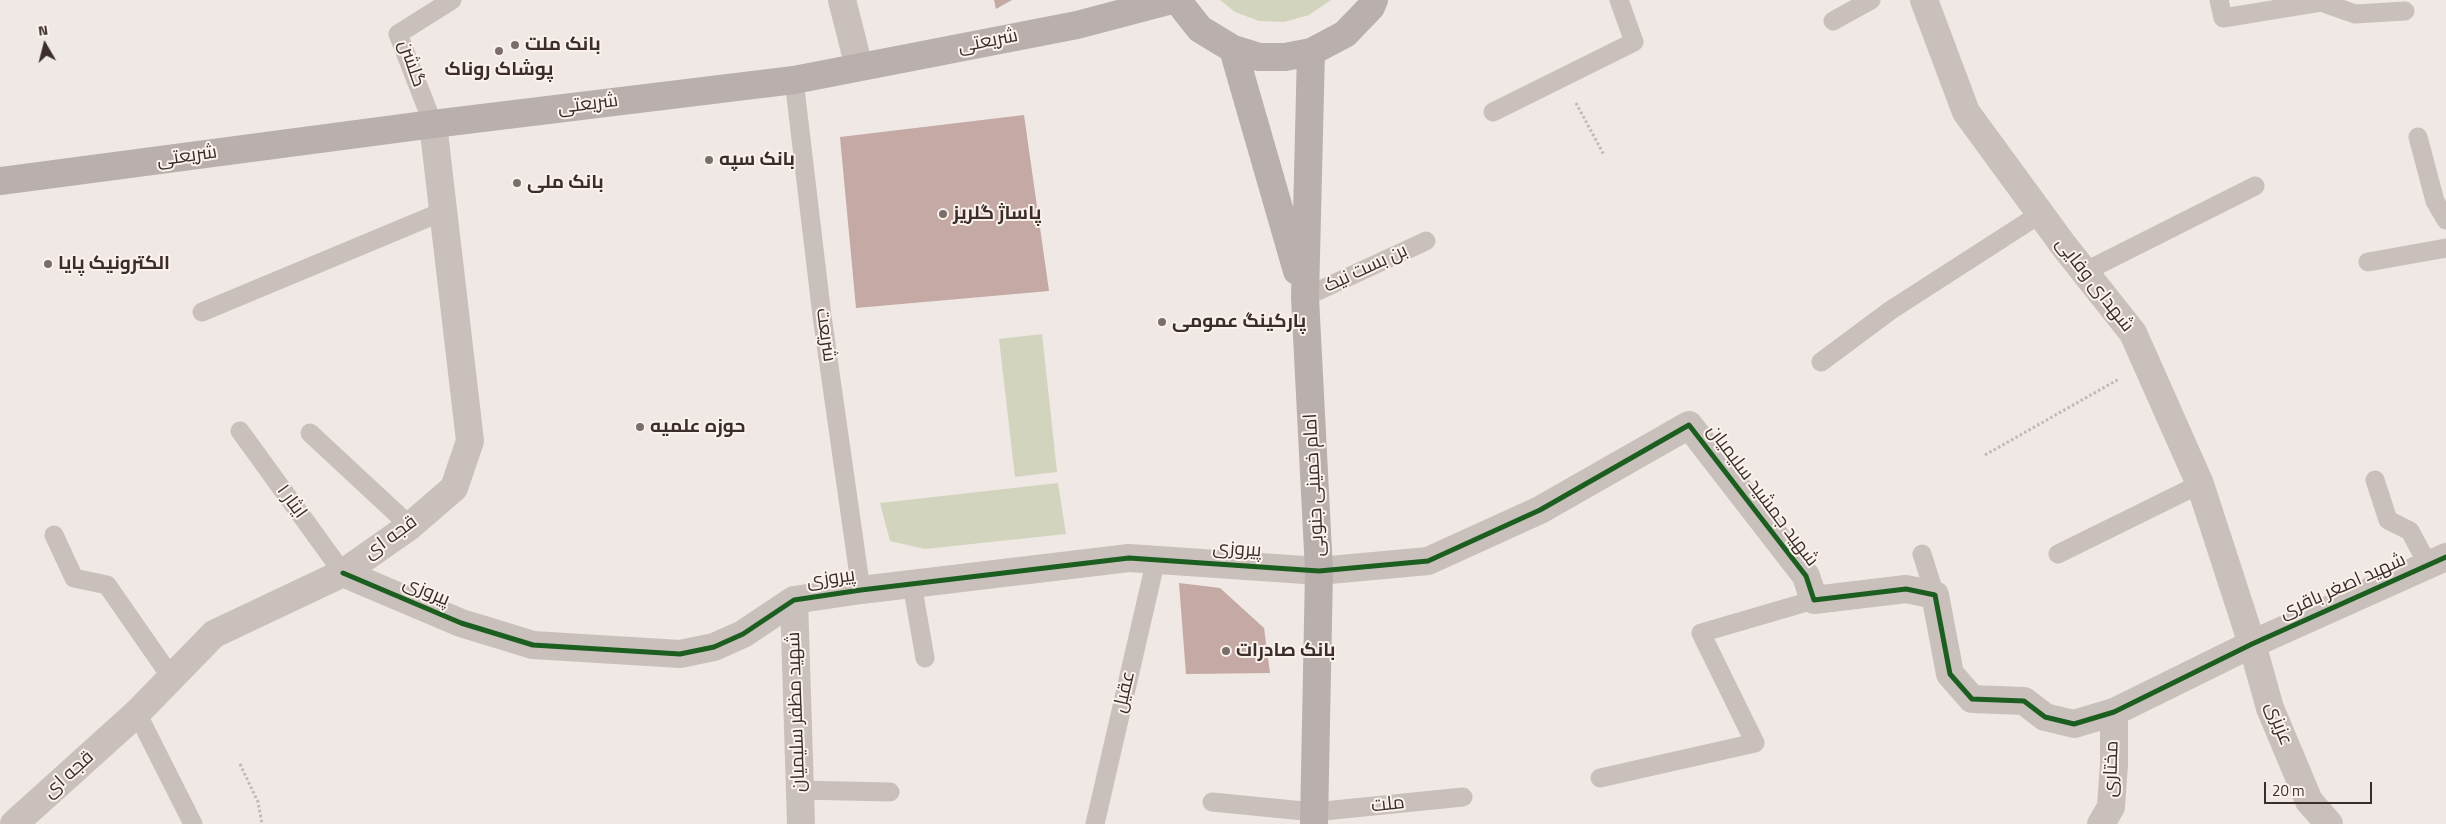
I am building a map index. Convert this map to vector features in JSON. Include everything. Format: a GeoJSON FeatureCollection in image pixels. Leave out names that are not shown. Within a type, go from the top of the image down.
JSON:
{"type":"FeatureCollection","features":[{"type":"Feature","properties":{"kind":"main road","name":"شریعتی"},"geometry":{"type":"LineString","coordinates":[[0,181],[433,124],[794,80],[1077,25],[1172,0]]}},
{"type":"Feature","properties":{"kind":"main road"},"geometry":{"type":"LineString","coordinates":[[1177,0],[1200,29],[1233,49],[1259,57],[1285,57],[1311,52],[1345,34],[1371,7],[1374,0]]}},
{"type":"Feature","properties":{"kind":"main road"},"geometry":{"type":"LineString","coordinates":[[1233,49],[1305,297]]}},
{"type":"Feature","properties":{"kind":"main road"},"geometry":{"type":"LineString","coordinates":[[1305,297],[1311,52]]}},
{"type":"Feature","properties":{"kind":"main road","name":"امام خمینی جنوبی"},"geometry":{"type":"LineString","coordinates":[[1305,297],[1319,571],[1314,818]]}},
{"type":"Feature","properties":{"kind":"street"},"geometry":{"type":"LineString","coordinates":[[842,0],[859,67]]}},
{"type":"Feature","properties":{"kind":"street","name":"شهدای وفایی"},"geometry":{"type":"LineString","coordinates":[[1924,0],[1966,112],[2040,214],[2133,333],[2200,484],[2252,644]]}},
{"type":"Feature","properties":{"kind":"street","name":"قجه ای"},"geometry":{"type":"LineString","coordinates":[[14,824],[137,713],[214,634],[342,573],[410,526],[454,488],[470,441],[433,124]]}},
{"type":"Feature","properties":{"kind":"street","name":"شهید جمشید سلیمیان"},"geometry":{"type":"LineString","coordinates":[[1319,571],[1428,561],[1540,510],[1689,425],[1806,576],[1814,600]]}},
{"type":"Feature","properties":{"kind":"street","name":"پیروزی"},"geometry":{"type":"LineString","coordinates":[[342,573],[461,623],[533,645],[680,654],[714,647],[743,634],[794,600],[861,590],[1129,558],[1319,571]]}},
{"type":"Feature","properties":{"kind":"street","name":"شهید اصغر باقری"},"geometry":{"type":"LineString","coordinates":[[2252,644],[2437,561]]}},
{"type":"Feature","properties":{"kind":"street"},"geometry":{"type":"LineString","coordinates":[[1814,600],[1906,589],[1935,596],[1950,674],[1972,699],[2024,702],[2045,717],[2074,724],[2114,712],[2252,644]]}},
{"type":"Feature","properties":{"kind":"street","name":"شهید مظفر سلیمیان"},"geometry":{"type":"LineString","coordinates":[[794,600],[801,824]]}},
{"type":"Feature","properties":{"kind":"street","name":"عزیزی"},"geometry":{"type":"LineString","coordinates":[[2252,644],[2270,708],[2309,801],[2329,824]]}},
{"type":"Feature","properties":{"kind":"street","name":"مختاری"},"geometry":{"type":"LineString","coordinates":[[2102,824],[2111,806],[2114,764],[2114,712]]}},
{"type":"Feature","properties":{"kind":"lane","name":"گلشن"},"geometry":{"type":"LineString","coordinates":[[433,124],[398,34],[452,0]]}},
{"type":"Feature","properties":{"kind":"lane"},"geometry":{"type":"LineString","coordinates":[[1493,112],[1634,42],[1619,0]]}},
{"type":"Feature","properties":{"kind":"lane"},"geometry":{"type":"LineString","coordinates":[[1833,21],[1871,0]]}},
{"type":"Feature","properties":{"kind":"lane"},"geometry":{"type":"LineString","coordinates":[[2219,0],[2223,18],[2321,2],[2355,14],[2405,10]]}},
{"type":"Feature","properties":{"kind":"lane","name":"شریعت"},"geometry":{"type":"LineString","coordinates":[[794,80],[822,316],[861,590]]}},
{"type":"Feature","properties":{"kind":"lane"},"geometry":{"type":"LineString","coordinates":[[2418,137],[2435,201],[2446,220]]}},
{"type":"Feature","properties":{"kind":"lane"},"geometry":{"type":"LineString","coordinates":[[2084,272],[2255,186]]}},
{"type":"Feature","properties":{"kind":"lane"},"geometry":{"type":"LineString","coordinates":[[202,312],[444,211]]}},
{"type":"Feature","properties":{"kind":"lane"},"geometry":{"type":"LineString","coordinates":[[1821,362],[1891,310],[2040,214]]}},
{"type":"Feature","properties":{"kind":"lane","name":"بن بست نیک"},"geometry":{"type":"LineString","coordinates":[[1305,297],[1426,241]]}},
{"type":"Feature","properties":{"kind":"lane"},"geometry":{"type":"LineString","coordinates":[[2368,262],[2446,248]]}},
{"type":"Feature","properties":{"kind":"lane","name":"ایثار ۱"},"geometry":{"type":"LineString","coordinates":[[240,431],[342,573]]}},
{"type":"Feature","properties":{"kind":"lane"},"geometry":{"type":"LineString","coordinates":[[310,433],[410,526]]}},
{"type":"Feature","properties":{"kind":"lane"},"geometry":{"type":"LineString","coordinates":[[2375,480],[2388,520],[2410,531],[2437,561]]}},
{"type":"Feature","properties":{"kind":"lane"},"geometry":{"type":"LineString","coordinates":[[2058,554],[2200,484]]}},
{"type":"Feature","properties":{"kind":"lane"},"geometry":{"type":"LineString","coordinates":[[54,535],[74,578],[107,585],[171,678]]}},
{"type":"Feature","properties":{"kind":"lane"},"geometry":{"type":"LineString","coordinates":[[1922,554],[1935,596]]}},
{"type":"Feature","properties":{"kind":"lane","name":"عقیل"},"geometry":{"type":"LineString","coordinates":[[1095,824],[1156,560]]}},
{"type":"Feature","properties":{"kind":"lane"},"geometry":{"type":"LineString","coordinates":[[912,584],[925,658]]}},
{"type":"Feature","properties":{"kind":"lane"},"geometry":{"type":"LineString","coordinates":[[1600,778],[1755,743],[1701,632],[1814,600]]}},
{"type":"Feature","properties":{"kind":"lane"},"geometry":{"type":"LineString","coordinates":[[137,713],[193,824]]}},
{"type":"Feature","properties":{"kind":"lane"},"geometry":{"type":"LineString","coordinates":[[800,790],[890,792]]}},
{"type":"Feature","properties":{"kind":"lane","name":"ملت"},"geometry":{"type":"LineString","coordinates":[[1212,802],[1314,818],[1463,797]]}},
{"type":"Feature","properties":{"kind":"path"},"geometry":{"type":"LineString","coordinates":[[1563,78],[1604,155]]}},
{"type":"Feature","properties":{"kind":"path"},"geometry":{"type":"LineString","coordinates":[[1985,456],[2146,364]]}},
{"type":"Feature","properties":{"kind":"path"},"geometry":{"type":"LineString","coordinates":[[240,764],[258,802],[262,824]]}},
{"type":"Feature","properties":{"kind":"green space"},"geometry":{"type":"Polygon","coordinates":[[[1220,0],[1331,0],[1309,15],[1284,22],[1259,21],[1235,12],[1220,0]]]}},
{"type":"Feature","properties":{"kind":"green space"},"geometry":{"type":"Polygon","coordinates":[[[1042,334],[1057,472],[1015,477],[999,339],[1042,334]]]}},
{"type":"Feature","properties":{"kind":"green space"},"geometry":{"type":"Polygon","coordinates":[[[1058,483],[1066,534],[925,549],[890,541],[880,503],[1058,483]]]}},
{"type":"Feature","properties":{"kind":"building"},"geometry":{"type":"Polygon","coordinates":[[[994,0],[1012,0],[996,9],[994,0]]]}},
{"type":"Feature","properties":{"kind":"building","name":"پاساژ گلریز"},"geometry":{"type":"Polygon","coordinates":[[[1024,115],[1049,291],[856,308],[840,137],[1024,115]]]}},
{"type":"Feature","properties":{"kind":"building","name":"بانک صادرات"},"geometry":{"type":"Polygon","coordinates":[[[1179,583],[1220,588],[1264,628],[1270,673],[1186,674],[1179,583]]]}},
{"type":"Feature","properties":{"kind":"cycle path"},"geometry":{"type":"LineString","coordinates":[[343,573],[461,623],[533,645],[680,654],[714,647],[743,634],[794,600],[861,590],[1129,558],[1319,571],[1428,561],[1540,510],[1689,425],[1806,576],[1814,600],[1906,589],[1935,595],[1950,674],[1972,699],[2024,701],[2045,717],[2074,724],[2114,712],[2252,644],[2446,557]]}},
{"type":"Feature","properties":{"kind":"place","name":"بانک ملت"},"geometry":{"type":"Point","coordinates":[515,45]}},
{"type":"Feature","properties":{"kind":"place","name":"پوشاک روناک"},"geometry":{"type":"Point","coordinates":[499,51]}},
{"type":"Feature","properties":{"kind":"place","name":"بانک سپه"},"geometry":{"type":"Point","coordinates":[709,160]}},
{"type":"Feature","properties":{"kind":"place","name":"بانک ملی"},"geometry":{"type":"Point","coordinates":[517,183]}},
{"type":"Feature","properties":{"kind":"place","name":"پاساژ گلریز"},"geometry":{"type":"Point","coordinates":[943,214]}},
{"type":"Feature","properties":{"kind":"place","name":"الکترونیک پایا"},"geometry":{"type":"Point","coordinates":[48,264]}},
{"type":"Feature","properties":{"kind":"place","name":"پارکینگ عمومی"},"geometry":{"type":"Point","coordinates":[1162,322]}},
{"type":"Feature","properties":{"kind":"place","name":"حوزه علمیه"},"geometry":{"type":"Point","coordinates":[640,427]}},
{"type":"Feature","properties":{"kind":"place","name":"بانک صادرات"},"geometry":{"type":"Point","coordinates":[1226,651]}}]}
